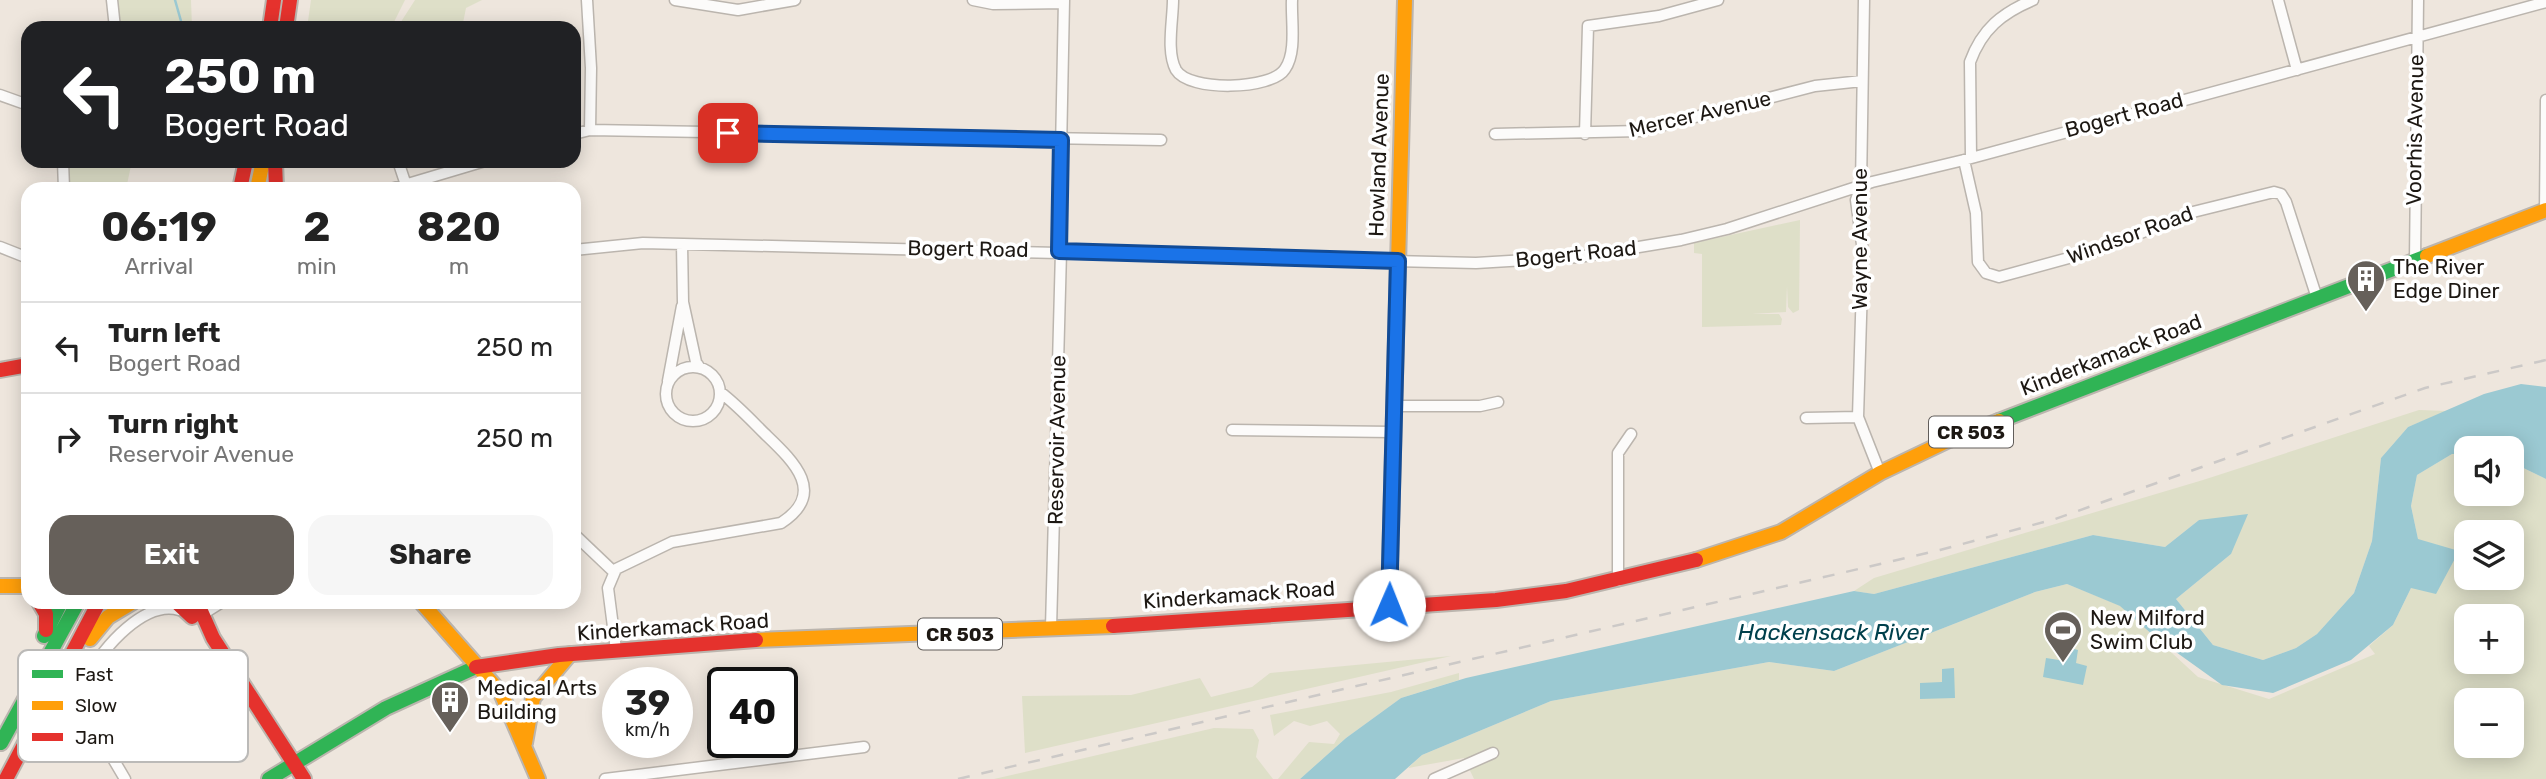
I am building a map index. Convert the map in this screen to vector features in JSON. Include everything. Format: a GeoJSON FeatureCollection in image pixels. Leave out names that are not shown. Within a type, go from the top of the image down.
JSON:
{"type":"FeatureCollection","features":[{"type":"Feature","properties":{"kind":"main road"},"geometry":{"type":"LineString","coordinates":[[271,21],[274,0]]}},
{"type":"Feature","properties":{"kind":"main road"},"geometry":{"type":"LineString","coordinates":[[287,21],[290,0]]}},
{"type":"Feature","properties":{"kind":"main road","name":"Howland Avenue"},"geometry":{"type":"LineString","coordinates":[[1389,605],[1405,0]]}},
{"type":"Feature","properties":{"kind":"main road","name":"Kinderkamack Road"},"geometry":{"type":"LineString","coordinates":[[269,779],[403,699],[440,681],[468,674],[476,667],[570,654],[738,641],[904,638],[1507,599],[1618,581],[1696,561],[1781,532],[1880,474],[1949,440],[2545,210]]}},
{"type":"Feature","properties":{"kind":"main road"},"geometry":{"type":"LineString","coordinates":[[0,370],[21,366]]}},
{"type":"Feature","properties":{"kind":"main road"},"geometry":{"type":"LineString","coordinates":[[3,586],[21,586]]}},
{"type":"Feature","properties":{"kind":"main road"},"geometry":{"type":"LineString","coordinates":[[3,586],[21,592]]}},
{"type":"Feature","properties":{"kind":"main road"},"geometry":{"type":"LineString","coordinates":[[44,609],[47,614],[44,636]]}},
{"type":"Feature","properties":{"kind":"main road"},"geometry":{"type":"LineString","coordinates":[[38,650],[58,609]]}},
{"type":"Feature","properties":{"kind":"main road"},"geometry":{"type":"LineString","coordinates":[[51,650],[74,609]]}},
{"type":"Feature","properties":{"kind":"main road"},"geometry":{"type":"LineString","coordinates":[[75,650],[95,609]]}},
{"type":"Feature","properties":{"kind":"main road"},"geometry":{"type":"LineString","coordinates":[[85,650],[109,609]]}},
{"type":"Feature","properties":{"kind":"main road"},"geometry":{"type":"LineString","coordinates":[[90,640],[108,617],[122,609]]}},
{"type":"Feature","properties":{"kind":"main road"},"geometry":{"type":"LineString","coordinates":[[427,609],[500,693],[526,743],[538,779]]}},
{"type":"Feature","properties":{"kind":"main road"},"geometry":{"type":"LineString","coordinates":[[197,611],[221,650]]}},
{"type":"Feature","properties":{"kind":"main road"},"geometry":{"type":"LineString","coordinates":[[526,743],[533,698],[570,654]]}},
{"type":"Feature","properties":{"kind":"main road"},"geometry":{"type":"LineString","coordinates":[[248,692],[304,779]]}},
{"type":"Feature","properties":{"kind":"main road"},"geometry":{"type":"LineString","coordinates":[[0,743],[18,699]]}},
{"type":"Feature","properties":{"kind":"main road"},"geometry":{"type":"LineString","coordinates":[[0,743],[18,710]]}},
{"type":"Feature","properties":{"kind":"main road"},"geometry":{"type":"LineString","coordinates":[[6,779],[18,757]]}},
{"type":"Feature","properties":{"kind":"street"},"geometry":{"type":"LineString","coordinates":[[112,0],[114,21]]}},
{"type":"Feature","properties":{"kind":"street"},"geometry":{"type":"LineString","coordinates":[[587,0],[592,68],[590,130]]}},
{"type":"Feature","properties":{"kind":"street"},"geometry":{"type":"LineString","coordinates":[[675,0],[738,10],[795,0]]}},
{"type":"Feature","properties":{"kind":"street"},"geometry":{"type":"LineString","coordinates":[[973,0],[993,4],[1064,2]]}},
{"type":"Feature","properties":{"kind":"street"},"geometry":{"type":"LineString","coordinates":[[1173,0],[1172,58],[1178,73],[1199,84],[1263,84],[1279,77],[1291,55],[1292,0]]}},
{"type":"Feature","properties":{"kind":"street"},"geometry":{"type":"LineString","coordinates":[[1585,134],[1588,26],[1659,16],[1718,0]]}},
{"type":"Feature","properties":{"kind":"street","name":"Wayne Avenue"},"geometry":{"type":"LineString","coordinates":[[1864,0],[1860,186],[1856,200],[1863,252],[1858,416],[1880,474]]}},
{"type":"Feature","properties":{"kind":"street","name":"Windsor Road"},"geometry":{"type":"LineString","coordinates":[[2033,0],[2002,15],[1983,34],[1970,62],[1968,159],[1976,213],[1978,262],[1993,276],[1999,277],[2083,254],[2193,212],[2274,192],[2281,194],[2286,202],[2317,298]]}},
{"type":"Feature","properties":{"kind":"street"},"geometry":{"type":"LineString","coordinates":[[2278,0],[2297,69]]}},
{"type":"Feature","properties":{"kind":"street","name":"Voorhis Avenue"},"geometry":{"type":"LineString","coordinates":[[2415,260],[2418,0]]}},
{"type":"Feature","properties":{"kind":"street","name":"Reservoir Avenue"},"geometry":{"type":"LineString","coordinates":[[1051,628],[1064,2]]}},
{"type":"Feature","properties":{"kind":"street","name":"Bogert Road"},"geometry":{"type":"LineString","coordinates":[[581,249],[618,244],[682,244],[1398,261],[1528,261],[1630,250],[1727,229],[1860,186],[2417,39],[2546,2]]}},
{"type":"Feature","properties":{"kind":"street","name":"Mercer Avenue"},"geometry":{"type":"LineString","coordinates":[[1495,134],[1585,134],[1654,128],[1815,86],[1862,81]]}},
{"type":"Feature","properties":{"kind":"street"},"geometry":{"type":"LineString","coordinates":[[0,95],[21,102]]}},
{"type":"Feature","properties":{"kind":"street"},"geometry":{"type":"LineString","coordinates":[[2545,210],[2546,100]]}},
{"type":"Feature","properties":{"kind":"street"},"geometry":{"type":"LineString","coordinates":[[581,132],[590,130],[1161,140]]}},
{"type":"Feature","properties":{"kind":"street"},"geometry":{"type":"LineString","coordinates":[[421,182],[464,168]]}},
{"type":"Feature","properties":{"kind":"street"},"geometry":{"type":"LineString","coordinates":[[682,244],[683,302],[696,362],[714,377],[720,392],[720,400],[712,414],[689,422],[669,408],[667,384],[683,302]]}},
{"type":"Feature","properties":{"kind":"street"},"geometry":{"type":"LineString","coordinates":[[0,247],[21,255]]}},
{"type":"Feature","properties":{"kind":"street"},"geometry":{"type":"LineString","coordinates":[[667,384],[677,372],[701,368]]}},
{"type":"Feature","properties":{"kind":"street"},"geometry":{"type":"LineString","coordinates":[[616,650],[608,588],[614,572],[672,542],[772,526],[790,517],[797,509],[803,482],[796,463],[720,392]]}},
{"type":"Feature","properties":{"kind":"street"},"geometry":{"type":"LineString","coordinates":[[1394,406],[1480,406],[1498,402]]}},
{"type":"Feature","properties":{"kind":"street"},"geometry":{"type":"LineString","coordinates":[[1807,418],[1858,416]]}},
{"type":"Feature","properties":{"kind":"street"},"geometry":{"type":"LineString","coordinates":[[1232,430],[1393,432]]}},
{"type":"Feature","properties":{"kind":"street"},"geometry":{"type":"LineString","coordinates":[[1618,581],[1618,453],[1631,434]]}},
{"type":"Feature","properties":{"kind":"street"},"geometry":{"type":"LineString","coordinates":[[581,541],[614,572]]}},
{"type":"Feature","properties":{"kind":"street"},"geometry":{"type":"LineString","coordinates":[[107,650],[147,615],[175,609],[197,611]]}},
{"type":"Feature","properties":{"kind":"street"},"geometry":{"type":"LineString","coordinates":[[605,779],[864,747]]}},
{"type":"Feature","properties":{"kind":"street"},"geometry":{"type":"LineString","coordinates":[[1434,779],[1493,753]]}},
{"type":"Feature","properties":{"kind":"green space"},"geometry":{"type":"Polygon","coordinates":[[[112,0],[191,0],[192,21],[114,21],[112,0]]]}},
{"type":"Feature","properties":{"kind":"green space"},"geometry":{"type":"Polygon","coordinates":[[[311,0],[405,0],[394,21],[308,21],[311,0]]]}},
{"type":"Feature","properties":{"kind":"green space"},"geometry":{"type":"Polygon","coordinates":[[[415,0],[482,0],[466,8],[463,21],[402,21],[415,0]]]}},
{"type":"Feature","properties":{"kind":"green space"},"geometry":{"type":"Polygon","coordinates":[[[66,168],[130,168],[128,182],[66,182],[66,168]]]}},
{"type":"Feature","properties":{"kind":"green space"},"geometry":{"type":"Polygon","coordinates":[[[1800,220],[1799,310],[1793,313],[1788,307],[1787,286],[1786,312],[1752,314],[1779,314],[1781,325],[1702,327],[1702,254],[1694,253],[1694,243],[1800,220]]]}},
{"type":"Feature","properties":{"kind":"green space"},"geometry":{"type":"Polygon","coordinates":[[[2419,410],[2447,411],[2408,427],[2381,458],[2372,541],[2354,593],[2317,634],[2296,648],[2263,660],[2213,645],[2176,599],[2231,554],[2199,520],[2165,547],[2093,535],[1874,594],[1854,591],[1874,578],[2203,480],[2419,410]]]}},
{"type":"Feature","properties":{"kind":"green space"},"geometry":{"type":"Polygon","coordinates":[[[2452,454],[2454,506],[2524,506],[2524,468],[2546,479],[2546,779],[1474,779],[1464,758],[1408,768],[1422,755],[1551,701],[1769,662],[1834,671],[2035,592],[2067,584],[2121,606],[2198,677],[2269,699],[2375,654],[2369,646],[2393,625],[2411,588],[2418,539],[2411,506],[2417,475],[2452,454]]]}},
{"type":"Feature","properties":{"kind":"green space"},"geometry":{"type":"Polygon","coordinates":[[[1451,656],[1025,753],[1022,696],[1131,695],[1200,678],[1211,697],[1252,687],[1270,673],[1451,656]]]}},
{"type":"Feature","properties":{"kind":"green space"},"geometry":{"type":"Polygon","coordinates":[[[1459,673],[1459,680],[1401,698],[1346,738],[1300,779],[1278,779],[1309,742],[1334,744],[1340,734],[1327,721],[1310,726],[1294,721],[1274,736],[1270,715],[1391,692],[1459,673]]]}},
{"type":"Feature","properties":{"kind":"green space"},"geometry":{"type":"Polygon","coordinates":[[[1214,728],[1253,729],[1259,740],[1256,757],[1273,779],[994,779],[1214,728]]]}},
{"type":"Feature","properties":{"kind":"water","name":"Hackensack River"},"geometry":{"type":"Polygon","coordinates":[[[2521,384],[2546,387],[2546,479],[2524,468],[2524,436],[2454,436],[2454,454],[2417,475],[2411,506],[2418,539],[2454,550],[2454,560],[2436,594],[2411,588],[2393,625],[2351,660],[2273,693],[2222,685],[2155,637],[2120,606],[2067,584],[2035,592],[1834,671],[1769,662],[1551,701],[1422,755],[1395,779],[1300,779],[1346,738],[1401,698],[1466,678],[1854,591],[1874,594],[2093,535],[2165,547],[2199,520],[2248,514],[2231,554],[2176,599],[2213,645],[2263,660],[2296,648],[2317,634],[2354,593],[2372,541],[2381,458],[2408,427],[2484,394],[2521,384]]]}},
{"type":"Feature","properties":{"kind":"water","name":"New Milford Swim Club"},"geometry":{"type":"Polygon","coordinates":[[[2062,646],[2078,650],[2076,663],[2087,666],[2083,685],[2043,677],[2046,658],[2059,660],[2062,646]]]}},
{"type":"Feature","properties":{"kind":"water"},"geometry":{"type":"Polygon","coordinates":[[[1954,668],[1955,698],[1920,699],[1920,683],[1942,682],[1942,669],[1954,668]]]}},
{"type":"Feature","properties":{"kind":"waterway"},"geometry":{"type":"LineString","coordinates":[[175,0],[181,21]]}},
{"type":"Feature","properties":{"kind":"railway"},"geometry":{"type":"LineString","coordinates":[[958,779],[1940,550],[2055,519],[2425,388],[2546,360]]}},
{"type":"Feature","properties":{"kind":"traffic: fast"},"geometry":{"type":"LineString","coordinates":[[1999,421],[2427,256]]}},
{"type":"Feature","properties":{"kind":"traffic: fast"},"geometry":{"type":"LineString","coordinates":[[44,636],[58,609]]}},
{"type":"Feature","properties":{"kind":"traffic: fast"},"geometry":{"type":"LineString","coordinates":[[52,650],[74,609]]}},
{"type":"Feature","properties":{"kind":"traffic: fast"},"geometry":{"type":"LineString","coordinates":[[269,779],[386,708],[476,667]]}},
{"type":"Feature","properties":{"kind":"traffic: fast"},"geometry":{"type":"LineString","coordinates":[[1,743],[18,712]]}},
{"type":"Feature","properties":{"kind":"traffic: slow"},"geometry":{"type":"LineString","coordinates":[[1389,605],[1405,0]]}},
{"type":"Feature","properties":{"kind":"traffic: slow"},"geometry":{"type":"LineString","coordinates":[[258,182],[262,168]]}},
{"type":"Feature","properties":{"kind":"traffic: slow"},"geometry":{"type":"LineString","coordinates":[[2427,256],[2546,210]]}},
{"type":"Feature","properties":{"kind":"traffic: slow"},"geometry":{"type":"LineString","coordinates":[[1696,560],[1781,532],[1880,473],[1949,440],[1999,421]]}},
{"type":"Feature","properties":{"kind":"traffic: slow"},"geometry":{"type":"LineString","coordinates":[[0,586],[21,586]]}},
{"type":"Feature","properties":{"kind":"traffic: slow"},"geometry":{"type":"LineString","coordinates":[[90,639],[108,617],[121,609]]}},
{"type":"Feature","properties":{"kind":"traffic: slow"},"geometry":{"type":"LineString","coordinates":[[427,609],[501,693],[538,779]]}},
{"type":"Feature","properties":{"kind":"traffic: slow"},"geometry":{"type":"LineString","coordinates":[[756,640],[1113,626]]}},
{"type":"Feature","properties":{"kind":"traffic: slow"},"geometry":{"type":"LineString","coordinates":[[525,743],[533,698],[570,654]]}},
{"type":"Feature","properties":{"kind":"traffic: jam"},"geometry":{"type":"LineString","coordinates":[[271,21],[274,0]]}},
{"type":"Feature","properties":{"kind":"traffic: jam"},"geometry":{"type":"LineString","coordinates":[[287,21],[290,0]]}},
{"type":"Feature","properties":{"kind":"traffic: jam"},"geometry":{"type":"LineString","coordinates":[[242,182],[244,168]]}},
{"type":"Feature","properties":{"kind":"traffic: jam"},"geometry":{"type":"LineString","coordinates":[[275,168],[276,182]]}},
{"type":"Feature","properties":{"kind":"traffic: jam"},"geometry":{"type":"LineString","coordinates":[[0,370],[21,366]]}},
{"type":"Feature","properties":{"kind":"traffic: jam"},"geometry":{"type":"LineString","coordinates":[[1113,626],[1496,600],[1566,591],[1696,560]]}},
{"type":"Feature","properties":{"kind":"traffic: jam"},"geometry":{"type":"LineString","coordinates":[[43,609],[46,614],[46,630]]}},
{"type":"Feature","properties":{"kind":"traffic: jam"},"geometry":{"type":"LineString","coordinates":[[74,650],[95,609]]}},
{"type":"Feature","properties":{"kind":"traffic: jam"},"geometry":{"type":"LineString","coordinates":[[183,609],[192,617]]}},
{"type":"Feature","properties":{"kind":"traffic: jam"},"geometry":{"type":"LineString","coordinates":[[200,609],[221,650]]}},
{"type":"Feature","properties":{"kind":"traffic: jam"},"geometry":{"type":"LineString","coordinates":[[476,667],[559,655],[756,640]]}},
{"type":"Feature","properties":{"kind":"traffic: jam"},"geometry":{"type":"LineString","coordinates":[[248,692],[304,779]]}},
{"type":"Feature","properties":{"kind":"traffic: jam"},"geometry":{"type":"LineString","coordinates":[[6,779],[18,756]]}},
{"type":"Feature","properties":{"kind":"place","name":"The River Edge Diner"},"geometry":{"type":"Point","coordinates":[2366,313]}},
{"type":"Feature","properties":{"kind":"place","name":"New Milford Swim Club"},"geometry":{"type":"Point","coordinates":[2063,664]}},
{"type":"Feature","properties":{"kind":"place","name":"Medical Arts Building"},"geometry":{"type":"Point","coordinates":[450,734]}},
{"type":"Feature","properties":{"kind":"route"},"geometry":{"type":"LineString","coordinates":[[728,133],[1061,140],[1059,251],[1398,261],[1389,605]]}}]}
